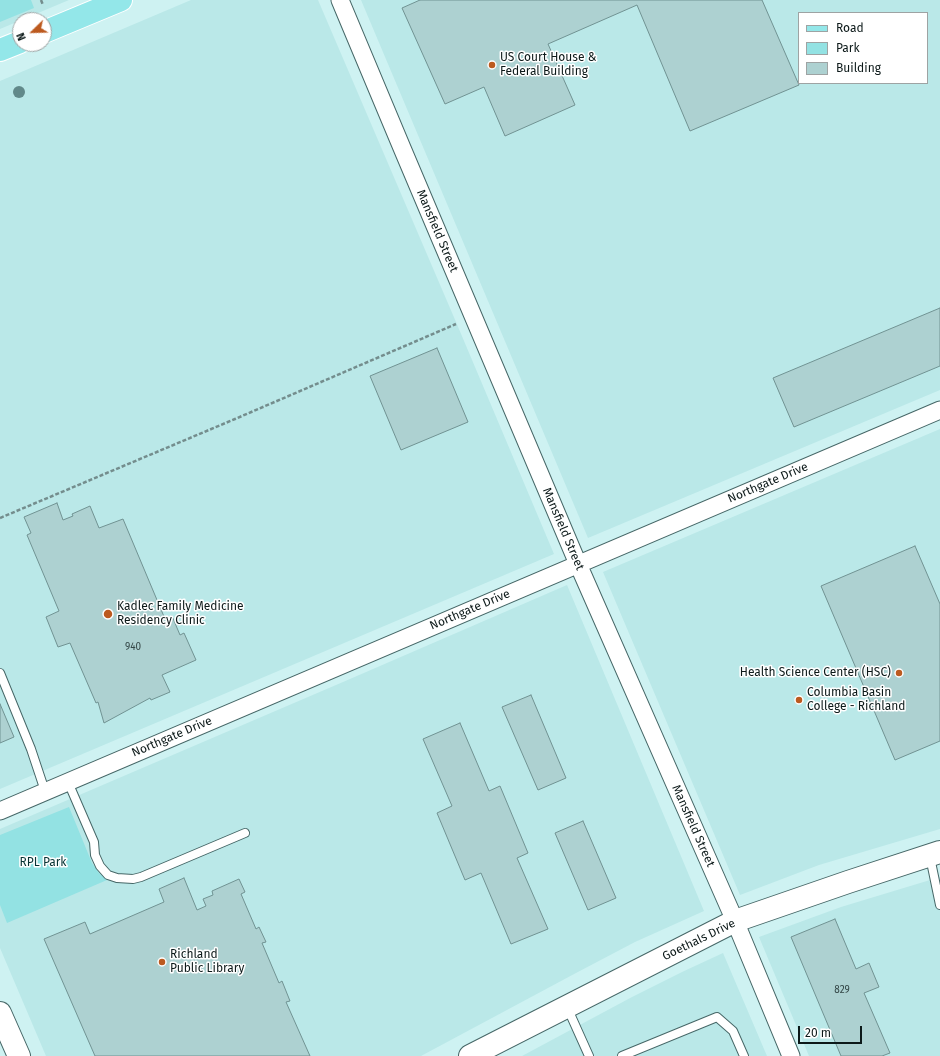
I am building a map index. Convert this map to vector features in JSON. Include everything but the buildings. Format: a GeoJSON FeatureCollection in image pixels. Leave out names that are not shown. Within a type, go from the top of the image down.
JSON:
{"type":"FeatureCollection","features":[{"type":"Feature","properties":{"kind":"main road"},"geometry":{"type":"LineString","coordinates":[[52,29],[121,0]]}},
{"type":"Feature","properties":{"kind":"main road"},"geometry":{"type":"LineString","coordinates":[[0,50],[12,45]]}},
{"type":"Feature","properties":{"kind":"street","name":"Mansfield Street"},"geometry":{"type":"LineString","coordinates":[[340,0],[578,564],[735,921],[791,1056]]}},
{"type":"Feature","properties":{"kind":"street","name":"Northgate Drive"},"geometry":{"type":"LineString","coordinates":[[0,811],[940,410]]}},
{"type":"Feature","properties":{"kind":"street","name":"Goethals Drive"},"geometry":{"type":"LineString","coordinates":[[470,1056],[735,921],[935,854]]}},
{"type":"Feature","properties":{"kind":"street"},"geometry":{"type":"LineString","coordinates":[[1,1020],[19,1056]]}},
{"type":"Feature","properties":{"kind":"lane"},"geometry":{"type":"LineString","coordinates":[[0,673],[31,749],[45,791]]}},
{"type":"Feature","properties":{"kind":"lane"},"geometry":{"type":"LineString","coordinates":[[68,782],[94,842],[95,855],[100,866],[108,875],[117,878],[133,879],[245,833]]}},
{"type":"Feature","properties":{"kind":"lane"},"geometry":{"type":"LineString","coordinates":[[935,854],[940,905]]}},
{"type":"Feature","properties":{"kind":"lane"},"geometry":{"type":"LineString","coordinates":[[567,1006],[589,1056]]}},
{"type":"Feature","properties":{"kind":"lane"},"geometry":{"type":"LineString","coordinates":[[622,1056],[717,1017],[733,1031],[744,1056]]}},
{"type":"Feature","properties":{"kind":"path"},"geometry":{"type":"LineString","coordinates":[[41,0],[43,5]]}},
{"type":"Feature","properties":{"kind":"path"},"geometry":{"type":"LineString","coordinates":[[0,518],[235,419],[473,316]]}},
{"type":"Feature","properties":{"kind":"shaded area"},"geometry":{"type":"Polygon","coordinates":[[[0,0],[69,0],[40,12],[12,12],[12,24],[0,29],[0,0]]]}},
{"type":"Feature","properties":{"kind":"shaded area"},"geometry":{"type":"Polygon","coordinates":[[[191,0],[318,0],[554,554],[0,789],[0,81],[191,0]]]}},
{"type":"Feature","properties":{"kind":"shaded area"},"geometry":{"type":"Polygon","coordinates":[[[361,0],[940,0],[940,390],[588,538],[361,0]]]}},
{"type":"Feature","properties":{"kind":"shaded area","name":"Columbia Basin College - Richland"},"geometry":{"type":"Polygon","coordinates":[[[940,429],[940,829],[819,865],[740,895],[603,572],[940,429]]]}},
{"type":"Feature","properties":{"kind":"shaded area"},"geometry":{"type":"Polygon","coordinates":[[[567,585],[704,911],[635,942],[421,1056],[46,1056],[0,948],[0,829],[567,585]]]}},
{"type":"Feature","properties":{"kind":"shaded area"},"geometry":{"type":"Polygon","coordinates":[[[940,877],[940,1056],[809,1056],[759,937],[841,907],[940,877]]]}},
{"type":"Feature","properties":{"kind":"shaded area"},"geometry":{"type":"Polygon","coordinates":[[[723,953],[767,1056],[522,1056],[632,997],[723,953]]]}},
{"type":"Feature","properties":{"kind":"green space"},"geometry":{"type":"Polygon","coordinates":[[[0,0],[31,0],[34,8],[24,12],[12,12],[12,17],[0,22],[0,0]]]}},
{"type":"Feature","properties":{"kind":"green space","name":"RPL Park"},"geometry":{"type":"Polygon","coordinates":[[[69,807],[92,863],[99,873],[107,880],[7,923],[0,905],[0,835],[69,807]]]}},
{"type":"Feature","properties":{"kind":"place","name":"US Court House & Federal Building"},"geometry":{"type":"Point","coordinates":[492,65]}},
{"type":"Feature","properties":{"kind":"place","name":"Kadlec Family Medicine Residency Clinic"},"geometry":{"type":"Point","coordinates":[108,614]}},
{"type":"Feature","properties":{"kind":"place","name":"Health Science Center (HSC)"},"geometry":{"type":"Point","coordinates":[899,673]}},
{"type":"Feature","properties":{"kind":"place","name":"Columbia Basin College - Richland"},"geometry":{"type":"Point","coordinates":[799,700]}},
{"type":"Feature","properties":{"kind":"place","name":"Richland Public Library"},"geometry":{"type":"Point","coordinates":[162,962]}}]}
